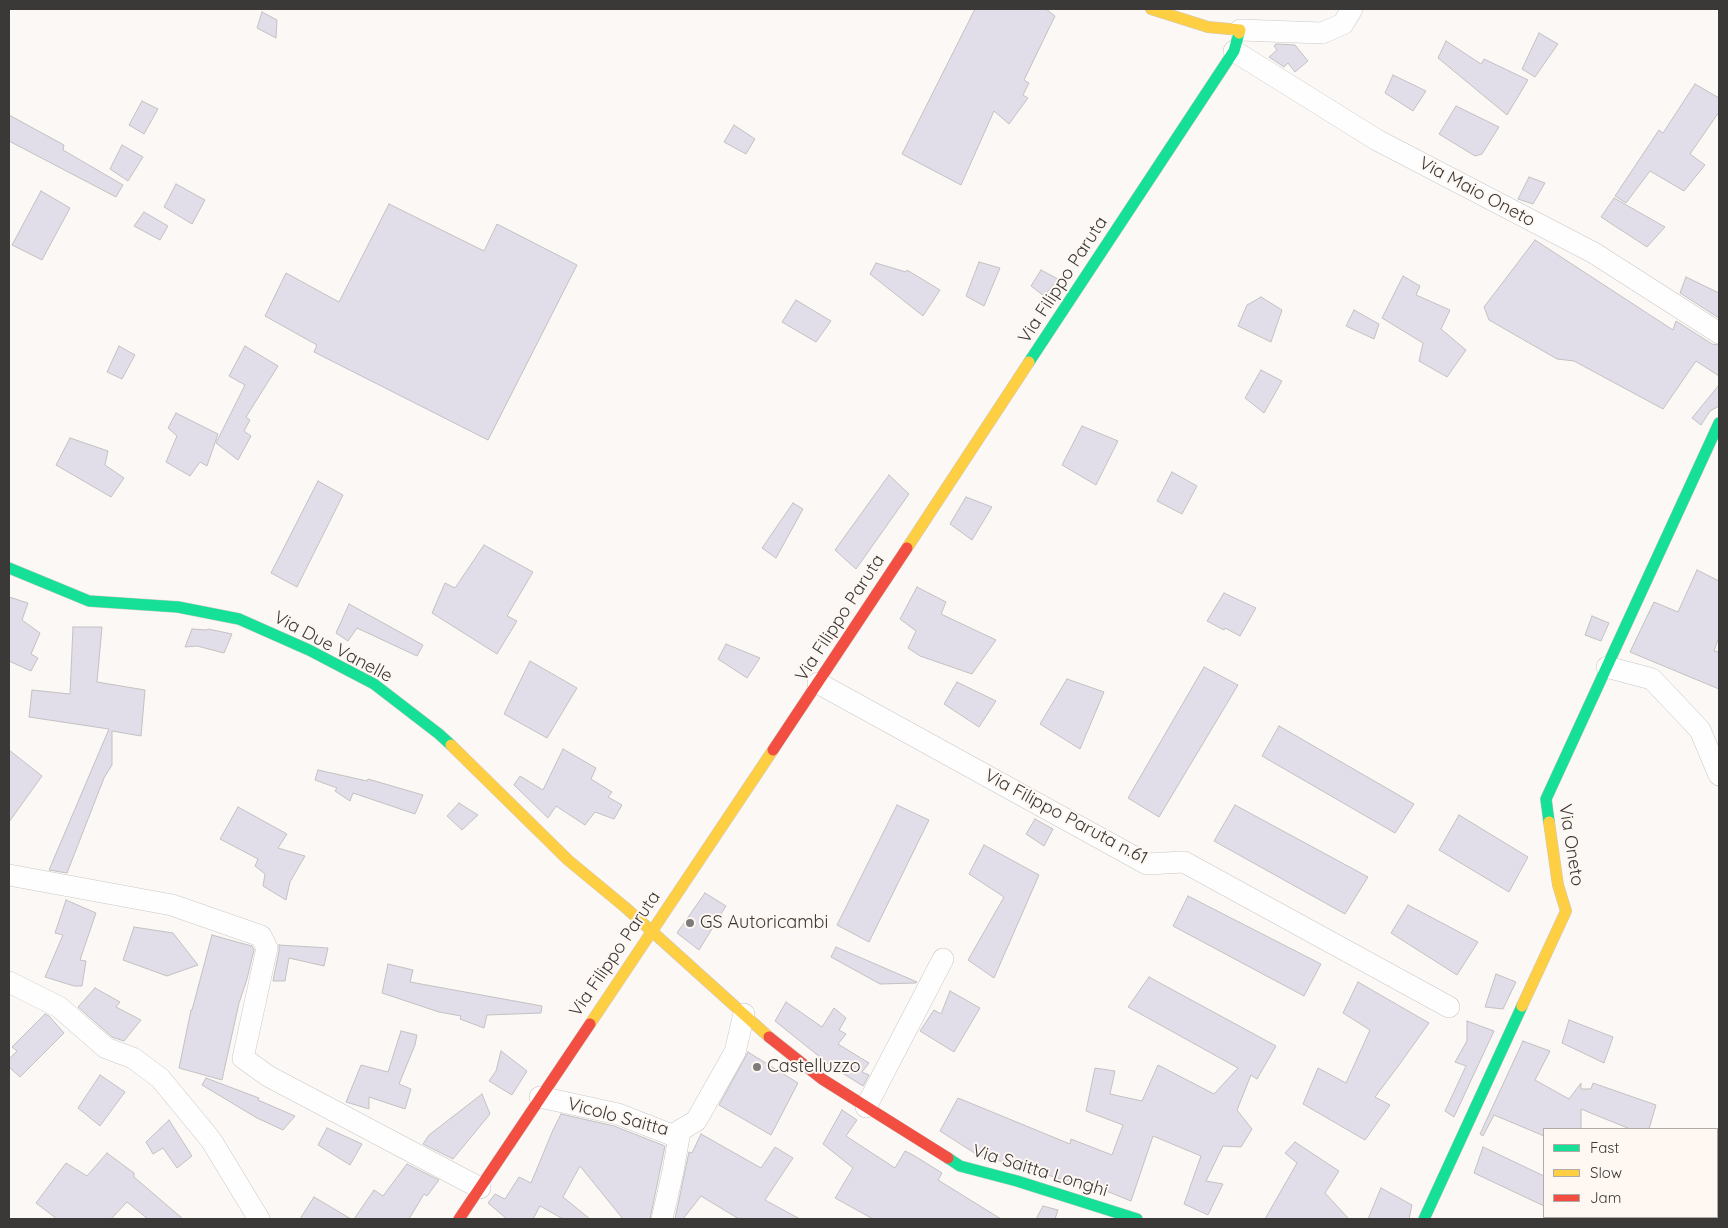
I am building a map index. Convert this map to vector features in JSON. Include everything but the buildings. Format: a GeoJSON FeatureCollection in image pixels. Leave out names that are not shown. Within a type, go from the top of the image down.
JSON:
{"type":"FeatureCollection","features":[{"type":"Feature","properties":{"kind":"street"},"geometry":{"type":"LineString","coordinates":[[1151,9],[1208,26],[1240,30],[1322,33],[1343,24],[1352,9]]}},
{"type":"Feature","properties":{"kind":"street","name":"Via Filippo Paruta"},"geometry":{"type":"LineString","coordinates":[[459,1219],[818,683],[1234,51],[1240,30]]}},
{"type":"Feature","properties":{"kind":"street","name":"Via Maio Oneto"},"geometry":{"type":"LineString","coordinates":[[1234,51],[1377,140],[1594,253],[1719,333]]}},
{"type":"Feature","properties":{"kind":"street","name":"Via Oneto"},"geometry":{"type":"LineString","coordinates":[[1424,1219],[1566,911],[1558,885],[1546,799],[1629,617],[1672,530],[1719,423]]}},
{"type":"Feature","properties":{"kind":"street","name":"Via Due Vanelle"},"geometry":{"type":"LineString","coordinates":[[9,568],[89,600],[178,607],[239,619],[309,650],[374,684],[439,734],[568,860],[626,908],[650,932]]}},
{"type":"Feature","properties":{"kind":"street"},"geometry":{"type":"LineString","coordinates":[[1607,667],[1652,679],[1700,730],[1719,774]]}},
{"type":"Feature","properties":{"kind":"street","name":"Via Filippo Paruta n.61"},"geometry":{"type":"LineString","coordinates":[[818,683],[1147,864],[1184,862],[1449,1007]]}},
{"type":"Feature","properties":{"kind":"street"},"geometry":{"type":"LineString","coordinates":[[9,875],[172,905],[261,936],[267,948],[243,1058],[268,1076],[480,1188]]}},
{"type":"Feature","properties":{"kind":"street","name":"Via Saitta Longhi"},"geometry":{"type":"LineString","coordinates":[[650,932],[763,1032],[822,1079],[960,1166],[1017,1181],[1137,1219]]}},
{"type":"Feature","properties":{"kind":"street"},"geometry":{"type":"LineString","coordinates":[[866,1107],[943,959]]}},
{"type":"Feature","properties":{"kind":"street"},"geometry":{"type":"LineString","coordinates":[[9,982],[58,1007],[106,1048],[133,1058],[160,1078],[211,1140],[259,1219]]}},
{"type":"Feature","properties":{"kind":"street","name":"Vicolo Saitta"},"geometry":{"type":"LineString","coordinates":[[540,1097],[618,1114],[672,1135],[696,1121],[735,1052],[744,1014]]}},
{"type":"Feature","properties":{"kind":"street"},"geometry":{"type":"LineString","coordinates":[[662,1219],[674,1171],[680,1131]]}},
{"type":"Feature","properties":{"kind":"traffic: fast"},"geometry":{"type":"LineString","coordinates":[[1029,362],[1234,51],[1239,33]]}},
{"type":"Feature","properties":{"kind":"traffic: fast"},"geometry":{"type":"LineString","coordinates":[[1549,822],[1546,799],[1719,423]]}},
{"type":"Feature","properties":{"kind":"traffic: fast"},"geometry":{"type":"LineString","coordinates":[[9,568],[89,601],[178,607],[239,619],[309,650],[374,684],[451,745]]}},
{"type":"Feature","properties":{"kind":"traffic: fast"},"geometry":{"type":"LineString","coordinates":[[1424,1219],[1522,1006]]}},
{"type":"Feature","properties":{"kind":"traffic: fast"},"geometry":{"type":"LineString","coordinates":[[948,1158],[960,1166],[1017,1181],[1137,1219]]}},
{"type":"Feature","properties":{"kind":"traffic: slow"},"geometry":{"type":"LineString","coordinates":[[1151,9],[1208,27],[1240,30],[1239,33]]}},
{"type":"Feature","properties":{"kind":"traffic: slow"},"geometry":{"type":"LineString","coordinates":[[907,548],[1029,362]]}},
{"type":"Feature","properties":{"kind":"traffic: slow"},"geometry":{"type":"LineString","coordinates":[[451,745],[568,860],[626,908],[769,1037]]}},
{"type":"Feature","properties":{"kind":"traffic: slow"},"geometry":{"type":"LineString","coordinates":[[590,1024],[773,750]]}},
{"type":"Feature","properties":{"kind":"traffic: slow"},"geometry":{"type":"LineString","coordinates":[[1522,1006],[1566,911],[1558,885],[1549,822]]}},
{"type":"Feature","properties":{"kind":"traffic: jam"},"geometry":{"type":"LineString","coordinates":[[773,750],[907,548]]}},
{"type":"Feature","properties":{"kind":"traffic: jam"},"geometry":{"type":"LineString","coordinates":[[459,1219],[590,1024]]}},
{"type":"Feature","properties":{"kind":"traffic: jam"},"geometry":{"type":"LineString","coordinates":[[769,1037],[822,1079],[948,1158]]}},
{"type":"Feature","properties":{"kind":"place","name":"GS Autoricambi"},"geometry":{"type":"Point","coordinates":[690,923]}},
{"type":"Feature","properties":{"kind":"place","name":"Castelluzzo"},"geometry":{"type":"Point","coordinates":[757,1067]}}]}
